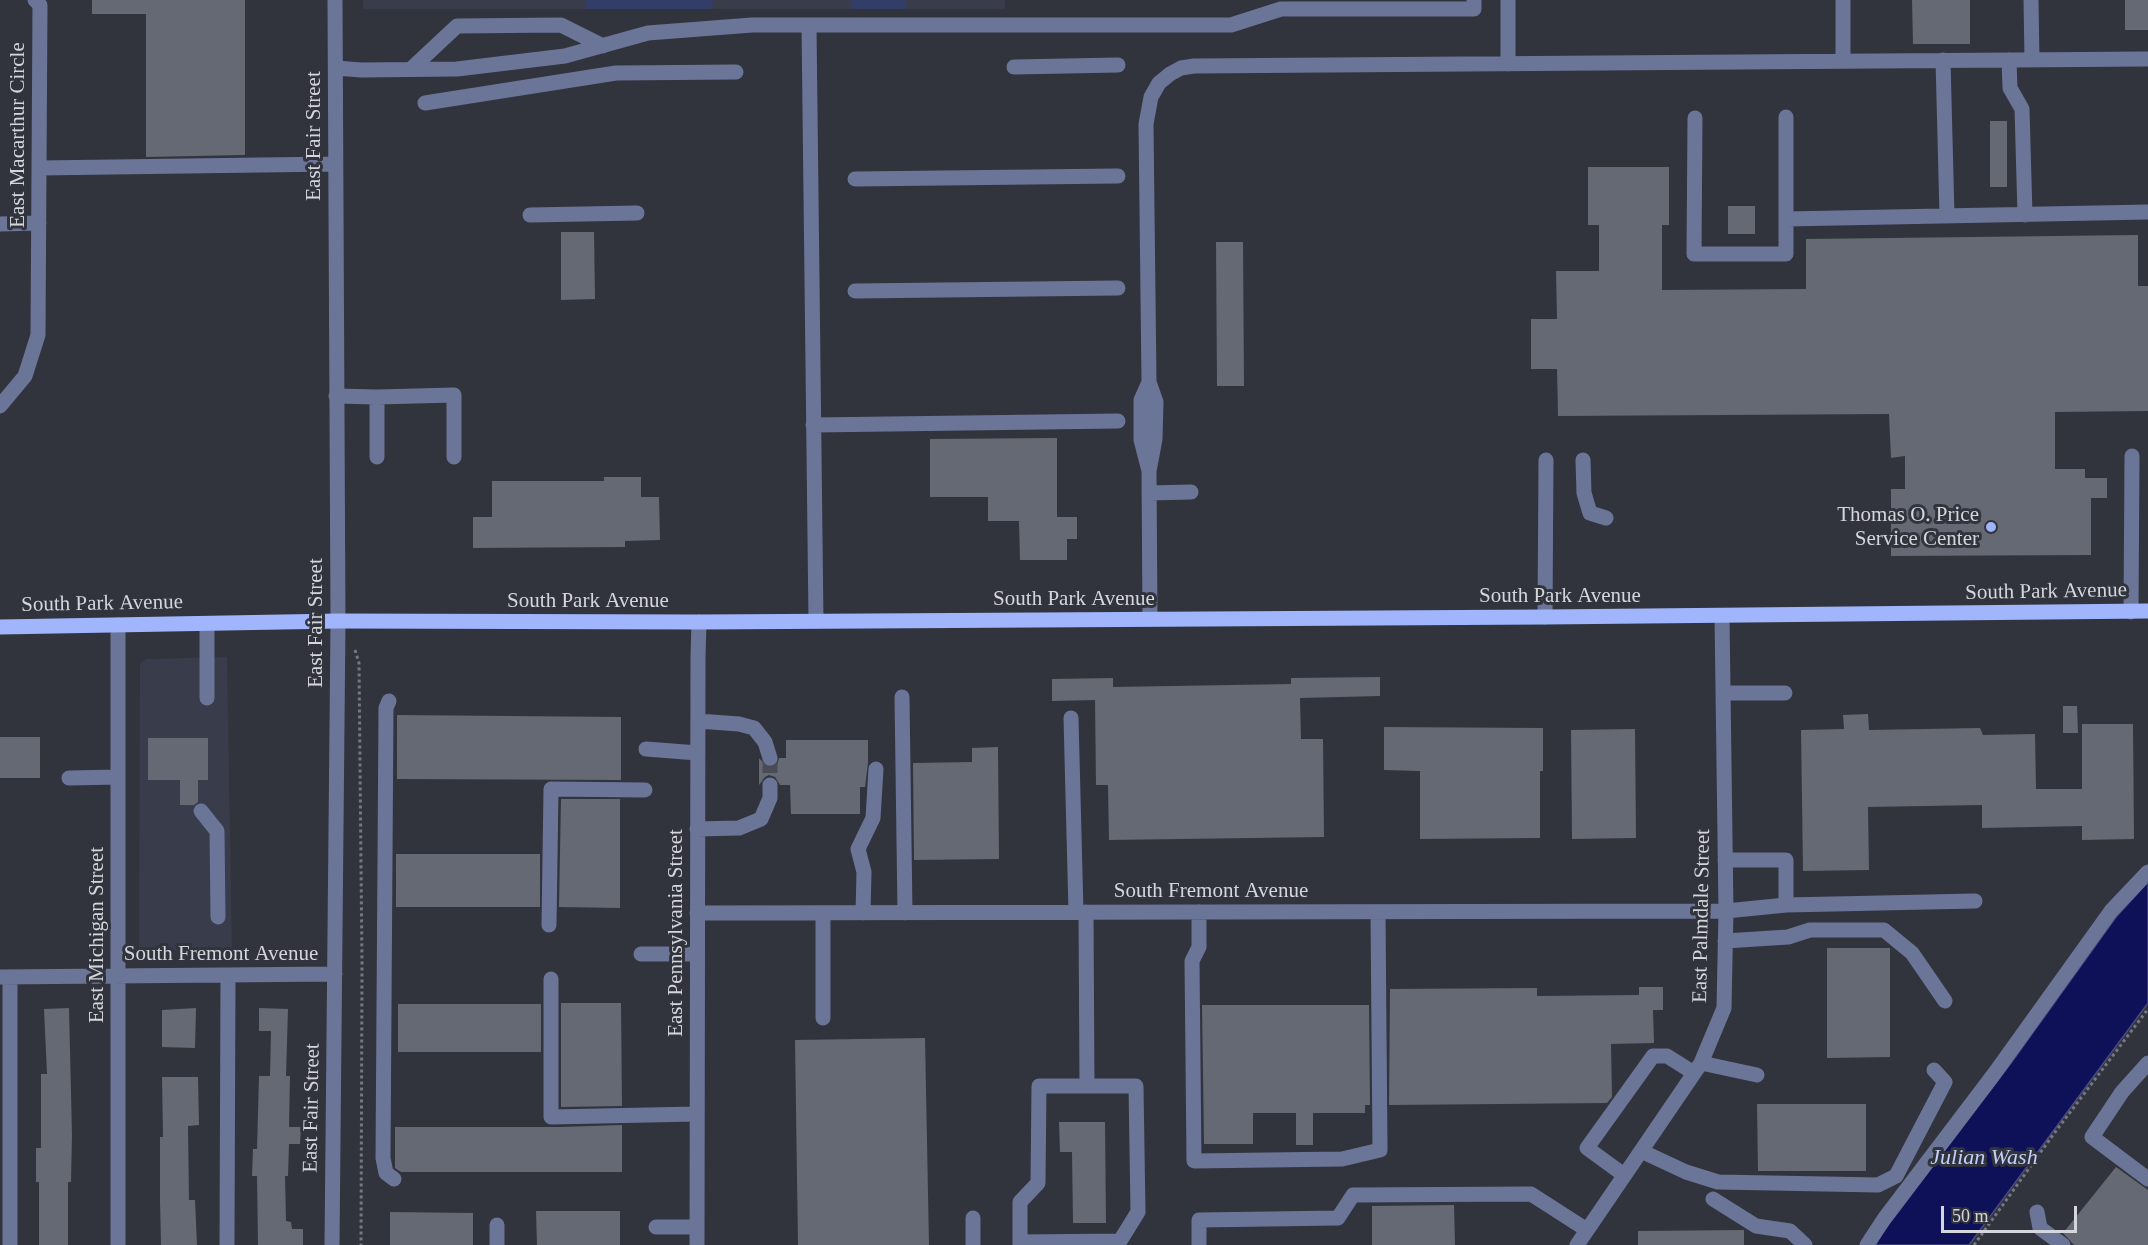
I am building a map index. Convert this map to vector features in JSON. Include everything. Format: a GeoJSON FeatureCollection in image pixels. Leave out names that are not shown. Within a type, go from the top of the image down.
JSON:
{"type":"FeatureCollection","features":[{"type":"Feature","properties":{"kind":"main road","name":"South Park Avenue"},"geometry":{"type":"LineString","coordinates":[[0,627],[338,621],[1150,620],[2148,611]]}},
{"type":"Feature","properties":{"kind":"street","name":"East Macarthur Circle"},"geometry":{"type":"LineString","coordinates":[[0,406],[25,376],[38,334],[40,5],[35,0]]}},
{"type":"Feature","properties":{"kind":"street","name":"East Fair Street"},"geometry":{"type":"LineString","coordinates":[[332,1245],[338,621],[335,0]]}},
{"type":"Feature","properties":{"kind":"street"},"geometry":{"type":"LineString","coordinates":[[336,68],[457,69],[565,56],[648,33],[752,24],[1231,24],[1281,9],[1474,9],[1474,0]]}},
{"type":"Feature","properties":{"kind":"street"},"geometry":{"type":"LineString","coordinates":[[1508,0],[1508,63]]}},
{"type":"Feature","properties":{"kind":"street"},"geometry":{"type":"LineString","coordinates":[[1843,0],[1843,61]]}},
{"type":"Feature","properties":{"kind":"street"},"geometry":{"type":"LineString","coordinates":[[2031,0],[2032,60]]}},
{"type":"Feature","properties":{"kind":"street"},"geometry":{"type":"LineString","coordinates":[[411,69],[457,26],[561,24],[603,46]]}},
{"type":"Feature","properties":{"kind":"street"},"geometry":{"type":"LineString","coordinates":[[809,24],[816,621]]}},
{"type":"Feature","properties":{"kind":"street"},"geometry":{"type":"LineString","coordinates":[[1150,620],[1149,471],[1155,439],[1156,402],[1149,382],[1146,124],[1151,97],[1159,83],[1170,74],[1181,68],[1194,66],[2148,59]]}},
{"type":"Feature","properties":{"kind":"street"},"geometry":{"type":"LineString","coordinates":[[1943,60],[1947,216]]}},
{"type":"Feature","properties":{"kind":"street"},"geometry":{"type":"LineString","coordinates":[[2009,60],[2010,88],[2022,110],[2025,215]]}},
{"type":"Feature","properties":{"kind":"street"},"geometry":{"type":"LineString","coordinates":[[1014,67],[1118,65]]}},
{"type":"Feature","properties":{"kind":"street"},"geometry":{"type":"LineString","coordinates":[[425,103],[616,73],[736,72]]}},
{"type":"Feature","properties":{"kind":"street"},"geometry":{"type":"LineString","coordinates":[[1695,118],[1694,254],[1786,255],[1786,117]]}},
{"type":"Feature","properties":{"kind":"street"},"geometry":{"type":"LineString","coordinates":[[39,168],[335,164]]}},
{"type":"Feature","properties":{"kind":"street"},"geometry":{"type":"LineString","coordinates":[[855,179],[1118,176]]}},
{"type":"Feature","properties":{"kind":"street"},"geometry":{"type":"LineString","coordinates":[[1786,219],[2148,212]]}},
{"type":"Feature","properties":{"kind":"street"},"geometry":{"type":"LineString","coordinates":[[530,215],[637,213]]}},
{"type":"Feature","properties":{"kind":"street"},"geometry":{"type":"LineString","coordinates":[[0,224],[39,223]]}},
{"type":"Feature","properties":{"kind":"street"},"geometry":{"type":"LineString","coordinates":[[855,291],[1118,288]]}},
{"type":"Feature","properties":{"kind":"street"},"geometry":{"type":"LineString","coordinates":[[336,396],[454,395],[454,457]]}},
{"type":"Feature","properties":{"kind":"street"},"geometry":{"type":"LineString","coordinates":[[377,397],[377,457]]}},
{"type":"Feature","properties":{"kind":"street"},"geometry":{"type":"LineString","coordinates":[[813,425],[1118,421]]}},
{"type":"Feature","properties":{"kind":"street"},"geometry":{"type":"LineString","coordinates":[[2131,612],[2132,456]]}},
{"type":"Feature","properties":{"kind":"street"},"geometry":{"type":"LineString","coordinates":[[1545,617],[1546,460]]}},
{"type":"Feature","properties":{"kind":"street"},"geometry":{"type":"LineString","coordinates":[[1583,460],[1584,493],[1590,513],[1606,518]]}},
{"type":"Feature","properties":{"kind":"street"},"geometry":{"type":"LineString","coordinates":[[1149,493],[1191,492]]}},
{"type":"Feature","properties":{"kind":"street","name":"East Palmdale Street"},"geometry":{"type":"LineString","coordinates":[[1577,1245],[1697,1068],[1724,1008],[1726,910],[1722,616]]}},
{"type":"Feature","properties":{"kind":"street","name":"East Pennsylvania Street"},"geometry":{"type":"LineString","coordinates":[[697,1245],[699,622]]}},
{"type":"Feature","properties":{"kind":"street"},"geometry":{"type":"LineString","coordinates":[[207,624],[207,698]]}},
{"type":"Feature","properties":{"kind":"street","name":"East Michigan Street"},"geometry":{"type":"LineString","coordinates":[[118,625],[118,1245]]}},
{"type":"Feature","properties":{"kind":"street"},"geometry":{"type":"LineString","coordinates":[[1723,693],[1785,693]]}},
{"type":"Feature","properties":{"kind":"street"},"geometry":{"type":"LineString","coordinates":[[902,697],[905,913]]}},
{"type":"Feature","properties":{"kind":"street"},"geometry":{"type":"LineString","coordinates":[[389,701],[386,708],[383,1158],[386,1173],[394,1179]]}},
{"type":"Feature","properties":{"kind":"street"},"geometry":{"type":"LineString","coordinates":[[1071,718],[1087,1086]]}},
{"type":"Feature","properties":{"kind":"street"},"geometry":{"type":"LineString","coordinates":[[698,721],[739,724],[754,728],[765,742],[770,758]]}},
{"type":"Feature","properties":{"kind":"street"},"geometry":{"type":"LineString","coordinates":[[646,749],[698,753]]}},
{"type":"Feature","properties":{"kind":"street"},"geometry":{"type":"LineString","coordinates":[[863,913],[864,872],[858,849],[873,818],[876,769]]}},
{"type":"Feature","properties":{"kind":"street"},"geometry":{"type":"LineString","coordinates":[[69,778],[118,777]]}},
{"type":"Feature","properties":{"kind":"street"},"geometry":{"type":"LineString","coordinates":[[697,829],[740,828],[761,819],[770,798],[770,785]]}},
{"type":"Feature","properties":{"kind":"street"},"geometry":{"type":"LineString","coordinates":[[549,925],[552,789],[645,790]]}},
{"type":"Feature","properties":{"kind":"street"},"geometry":{"type":"LineString","coordinates":[[201,811],[217,831],[218,917]]}},
{"type":"Feature","properties":{"kind":"street"},"geometry":{"type":"LineString","coordinates":[[1725,861],[1786,860],[1786,905]]}},
{"type":"Feature","properties":{"kind":"street"},"geometry":{"type":"LineString","coordinates":[[1867,1245],[2111,911],[2148,872]]}},
{"type":"Feature","properties":{"kind":"street","name":"South Fremont Avenue"},"geometry":{"type":"LineString","coordinates":[[697,913],[1726,910],[1786,905],[1975,901]]}},
{"type":"Feature","properties":{"kind":"street"},"geometry":{"type":"LineString","coordinates":[[1199,912],[1199,947],[1192,961],[1194,1161],[1342,1159],[1380,1150],[1378,912]]}},
{"type":"Feature","properties":{"kind":"street"},"geometry":{"type":"LineString","coordinates":[[823,913],[823,1018]]}},
{"type":"Feature","properties":{"kind":"street"},"geometry":{"type":"LineString","coordinates":[[1725,941],[1788,937],[1810,930],[1884,930],[1912,953],[1945,1001]]}},
{"type":"Feature","properties":{"kind":"street"},"geometry":{"type":"LineString","coordinates":[[641,954],[697,954]]}},
{"type":"Feature","properties":{"kind":"street","name":"South Fremont Avenue"},"geometry":{"type":"LineString","coordinates":[[5,977],[335,974]]}},
{"type":"Feature","properties":{"kind":"street"},"geometry":{"type":"LineString","coordinates":[[227,1245],[228,975]]}},
{"type":"Feature","properties":{"kind":"street"},"geometry":{"type":"LineString","coordinates":[[5,977],[10,1245]]}},
{"type":"Feature","properties":{"kind":"street"},"geometry":{"type":"LineString","coordinates":[[552,979],[551,1117],[697,1114]]}},
{"type":"Feature","properties":{"kind":"street"},"geometry":{"type":"LineString","coordinates":[[1624,1175],[1587,1148],[1653,1056],[1667,1056],[1697,1068],[1757,1075]]}},
{"type":"Feature","properties":{"kind":"street"},"geometry":{"type":"LineString","coordinates":[[2148,1063],[2122,1092],[2092,1137],[2148,1179]]}},
{"type":"Feature","properties":{"kind":"street"},"geometry":{"type":"LineString","coordinates":[[1641,1151],[1686,1172],[1718,1182],[1878,1185],[1896,1176],[1944,1082],[1934,1070]]}},
{"type":"Feature","properties":{"kind":"street"},"geometry":{"type":"LineString","coordinates":[[1039,1086],[1136,1086],[1138,1212],[1120,1241],[1020,1243],[1020,1202],[1038,1183],[1039,1086]]}},
{"type":"Feature","properties":{"kind":"street"},"geometry":{"type":"LineString","coordinates":[[1199,1245],[1199,1220],[1338,1218],[1353,1196],[1531,1194],[1587,1230]]}},
{"type":"Feature","properties":{"kind":"street"},"geometry":{"type":"LineString","coordinates":[[1713,1199],[1756,1226],[1790,1231],[1805,1245]]}},
{"type":"Feature","properties":{"kind":"street"},"geometry":{"type":"LineString","coordinates":[[2037,1212],[2040,1228],[2063,1245]]}},
{"type":"Feature","properties":{"kind":"street"},"geometry":{"type":"LineString","coordinates":[[973,1218],[973,1245]]}},
{"type":"Feature","properties":{"kind":"street"},"geometry":{"type":"LineString","coordinates":[[497,1225],[497,1245]]}},
{"type":"Feature","properties":{"kind":"street"},"geometry":{"type":"LineString","coordinates":[[656,1227],[697,1227]]}},
{"type":"Feature","properties":{"kind":"path"},"geometry":{"type":"LineString","coordinates":[[359,663],[362,964],[361,1245]]}},
{"type":"Feature","properties":{"kind":"path"},"geometry":{"type":"LineString","coordinates":[[1974,1245],[2148,1009]]}},
{"type":"Feature","properties":{"kind":"shaded area"},"geometry":{"type":"Polygon","coordinates":[[[363,0],[1005,0],[1005,9],[363,9],[363,0]]]}},
{"type":"Feature","properties":{"kind":"shaded area"},"geometry":{"type":"Polygon","coordinates":[[[586,0],[713,0],[712,9],[586,9],[586,0]]]}},
{"type":"Feature","properties":{"kind":"shaded area"},"geometry":{"type":"Polygon","coordinates":[[[852,0],[906,0],[906,9],[852,9],[852,0]]]}},
{"type":"Feature","properties":{"kind":"shaded area"},"geometry":{"type":"Polygon","coordinates":[[[227,657],[232,950],[139,951],[140,664],[146,659],[227,657]]]}},
{"type":"Feature","properties":{"kind":"water","name":"Julian Wash"},"geometry":{"type":"Polygon","coordinates":[[[2148,882],[2148,1003],[1969,1245],[1873,1245],[2011,1063],[2116,917],[2148,882]]]}},
{"type":"Feature","properties":{"kind":"building"},"geometry":{"type":"Polygon","coordinates":[[[92,0],[245,0],[245,155],[146,157],[146,14],[92,14],[92,0]]]}},
{"type":"Feature","properties":{"kind":"building"},"geometry":{"type":"Polygon","coordinates":[[[1912,0],[1970,0],[1970,44],[1913,44],[1912,0]]]}},
{"type":"Feature","properties":{"kind":"building"},"geometry":{"type":"Polygon","coordinates":[[[2125,0],[2148,0],[2148,30],[2125,30],[2125,0]]]}},
{"type":"Feature","properties":{"kind":"building"},"geometry":{"type":"Polygon","coordinates":[[[1990,121],[2007,121],[2007,187],[1990,187],[1990,121]]]}},
{"type":"Feature","properties":{"kind":"building"},"geometry":{"type":"Polygon","coordinates":[[[1588,167],[1669,167],[1669,225],[1662,225],[1662,290],[1806,289],[1806,239],[2138,235],[2138,286],[2148,286],[2148,411],[2055,412],[2055,469],[2085,469],[2085,478],[2107,478],[2107,498],[2091,498],[2091,555],[1891,556],[1891,489],[1905,489],[1905,456],[1891,458],[1889,414],[1558,416],[1557,369],[1531,369],[1531,319],[1557,319],[1556,271],[1599,271],[1599,225],[1588,225],[1588,167]]]}},
{"type":"Feature","properties":{"kind":"building"},"geometry":{"type":"Polygon","coordinates":[[[1728,206],[1755,206],[1755,234],[1728,234],[1728,206]]]}},
{"type":"Feature","properties":{"kind":"building"},"geometry":{"type":"Polygon","coordinates":[[[561,232],[594,232],[595,299],[561,300],[561,232]]]}},
{"type":"Feature","properties":{"kind":"building"},"geometry":{"type":"Polygon","coordinates":[[[1216,242],[1243,242],[1244,386],[1217,386],[1216,242]]]}},
{"type":"Feature","properties":{"kind":"building"},"geometry":{"type":"Polygon","coordinates":[[[1057,438],[1057,517],[1077,517],[1077,539],[1067,539],[1067,560],[1020,560],[1019,521],[988,521],[988,497],[930,497],[930,439],[1057,438]]]}},
{"type":"Feature","properties":{"kind":"building"},"geometry":{"type":"Polygon","coordinates":[[[604,477],[641,477],[641,497],[659,497],[660,540],[625,541],[625,547],[473,548],[473,517],[492,517],[492,481],[604,481],[604,477]]]}},
{"type":"Feature","properties":{"kind":"building"},"geometry":{"type":"Polygon","coordinates":[[[1380,677],[1380,696],[1300,698],[1301,739],[1323,739],[1324,837],[1109,840],[1108,785],[1096,785],[1095,700],[1052,701],[1052,679],[1113,678],[1113,687],[1291,684],[1291,678],[1380,677]]]}},
{"type":"Feature","properties":{"kind":"building"},"geometry":{"type":"Polygon","coordinates":[[[2063,706],[2077,706],[2078,733],[2063,733],[2063,706]]]}},
{"type":"Feature","properties":{"kind":"building"},"geometry":{"type":"Polygon","coordinates":[[[1868,714],[1869,730],[1980,728],[1983,735],[2035,734],[2036,789],[2082,789],[2082,724],[2133,724],[2134,839],[2082,840],[2082,826],[1982,828],[1982,805],[1868,807],[1869,870],[1803,871],[1801,730],[1844,729],[1843,715],[1868,714]]]}},
{"type":"Feature","properties":{"kind":"building"},"geometry":{"type":"Polygon","coordinates":[[[397,715],[621,717],[621,780],[397,779],[397,715]]]}},
{"type":"Feature","properties":{"kind":"building"},"geometry":{"type":"Polygon","coordinates":[[[1384,727],[1543,728],[1543,771],[1540,771],[1540,838],[1420,839],[1420,771],[1384,770],[1384,727]]]}},
{"type":"Feature","properties":{"kind":"building"},"geometry":{"type":"Polygon","coordinates":[[[1635,729],[1636,838],[1572,839],[1571,730],[1635,729]]]}},
{"type":"Feature","properties":{"kind":"building"},"geometry":{"type":"Polygon","coordinates":[[[0,737],[40,737],[40,778],[0,778],[0,737]]]}},
{"type":"Feature","properties":{"kind":"building"},"geometry":{"type":"Polygon","coordinates":[[[148,738],[208,738],[208,780],[198,780],[198,802],[194,805],[180,805],[180,780],[148,780],[148,738]]]}},
{"type":"Feature","properties":{"kind":"building"},"geometry":{"type":"Polygon","coordinates":[[[786,740],[868,740],[865,787],[860,787],[860,814],[791,814],[790,785],[780,785],[775,777],[769,775],[759,785],[759,758],[767,767],[777,765],[779,758],[786,758],[786,740]]]}},
{"type":"Feature","properties":{"kind":"building"},"geometry":{"type":"Polygon","coordinates":[[[998,747],[999,859],[914,860],[913,763],[972,762],[972,748],[998,747]]]}},
{"type":"Feature","properties":{"kind":"building"},"geometry":{"type":"Polygon","coordinates":[[[561,799],[620,799],[620,908],[559,907],[561,799]]]}},
{"type":"Feature","properties":{"kind":"building"},"geometry":{"type":"Polygon","coordinates":[[[396,854],[540,854],[540,907],[396,907],[396,854]]]}},
{"type":"Feature","properties":{"kind":"building"},"geometry":{"type":"Polygon","coordinates":[[[1827,948],[1890,948],[1890,1057],[1827,1058],[1827,948]]]}},
{"type":"Feature","properties":{"kind":"building"},"geometry":{"type":"Polygon","coordinates":[[[1639,987],[1663,987],[1663,1010],[1653,1010],[1654,1043],[1611,1044],[1612,1097],[1607,1103],[1389,1105],[1390,989],[1537,988],[1537,996],[1639,995],[1639,987]]]}},
{"type":"Feature","properties":{"kind":"building"},"geometry":{"type":"Polygon","coordinates":[[[561,1003],[621,1003],[622,1106],[561,1107],[561,1003]]]}},
{"type":"Feature","properties":{"kind":"building"},"geometry":{"type":"Polygon","coordinates":[[[398,1004],[541,1004],[541,1052],[398,1052],[398,1004]]]}},
{"type":"Feature","properties":{"kind":"building"},"geometry":{"type":"Polygon","coordinates":[[[1202,1005],[1369,1005],[1370,1105],[1365,1105],[1365,1113],[1313,1113],[1313,1145],[1296,1145],[1296,1113],[1253,1113],[1253,1144],[1204,1144],[1202,1005]]]}},
{"type":"Feature","properties":{"kind":"building"},"geometry":{"type":"Polygon","coordinates":[[[69,1008],[72,1135],[71,1182],[68,1182],[68,1245],[39,1245],[39,1182],[36,1182],[36,1148],[41,1148],[41,1074],[47,1074],[44,1009],[69,1008]]]}},
{"type":"Feature","properties":{"kind":"building"},"geometry":{"type":"Polygon","coordinates":[[[196,1008],[195,1048],[162,1047],[162,1010],[196,1008]]]}},
{"type":"Feature","properties":{"kind":"building"},"geometry":{"type":"Polygon","coordinates":[[[259,1008],[288,1009],[286,1076],[290,1076],[289,1127],[301,1127],[300,1144],[289,1144],[288,1176],[285,1176],[286,1221],[291,1222],[292,1229],[303,1229],[303,1245],[258,1245],[257,1176],[252,1176],[253,1149],[257,1149],[259,1076],[270,1076],[271,1031],[259,1031],[259,1008]]]}},
{"type":"Feature","properties":{"kind":"building"},"geometry":{"type":"Polygon","coordinates":[[[925,1038],[929,1245],[798,1245],[795,1040],[925,1038]]]}},
{"type":"Feature","properties":{"kind":"building"},"geometry":{"type":"Polygon","coordinates":[[[162,1077],[198,1077],[199,1125],[188,1126],[189,1200],[195,1200],[197,1245],[161,1245],[162,1077]]]}},
{"type":"Feature","properties":{"kind":"building"},"geometry":{"type":"Polygon","coordinates":[[[1757,1104],[1866,1104],[1866,1171],[1758,1171],[1757,1104]]]}},
{"type":"Feature","properties":{"kind":"building"},"geometry":{"type":"Polygon","coordinates":[[[1059,1122],[1105,1122],[1106,1223],[1073,1223],[1072,1152],[1060,1152],[1059,1122]]]}},
{"type":"Feature","properties":{"kind":"building"},"geometry":{"type":"Polygon","coordinates":[[[622,1125],[622,1172],[401,1172],[395,1168],[395,1127],[622,1125]]]}},
{"type":"Feature","properties":{"kind":"building"},"geometry":{"type":"Polygon","coordinates":[[[2116,1167],[2148,1190],[2148,1245],[2074,1245],[2063,1233],[2116,1167]]]}},
{"type":"Feature","properties":{"kind":"building"},"geometry":{"type":"Polygon","coordinates":[[[1454,1205],[1455,1245],[1372,1245],[1372,1206],[1454,1205]]]}},
{"type":"Feature","properties":{"kind":"building"},"geometry":{"type":"Polygon","coordinates":[[[536,1211],[620,1211],[620,1245],[537,1245],[536,1211]]]}},
{"type":"Feature","properties":{"kind":"building"},"geometry":{"type":"Polygon","coordinates":[[[390,1212],[473,1213],[473,1245],[390,1245],[390,1212]]]}},
{"type":"Feature","properties":{"kind":"building"},"geometry":{"type":"Polygon","coordinates":[[[1744,1230],[1744,1245],[1638,1245],[1638,1231],[1744,1230]]]}},
{"type":"Feature","properties":{"kind":"tunnel"},"geometry":{"type":"LineString","coordinates":[[770,758],[770,785]]}},
{"type":"Feature","properties":{"kind":"place","name":"Thomas O. Price Service Center"},"geometry":{"type":"Point","coordinates":[1991,527]}}]}
